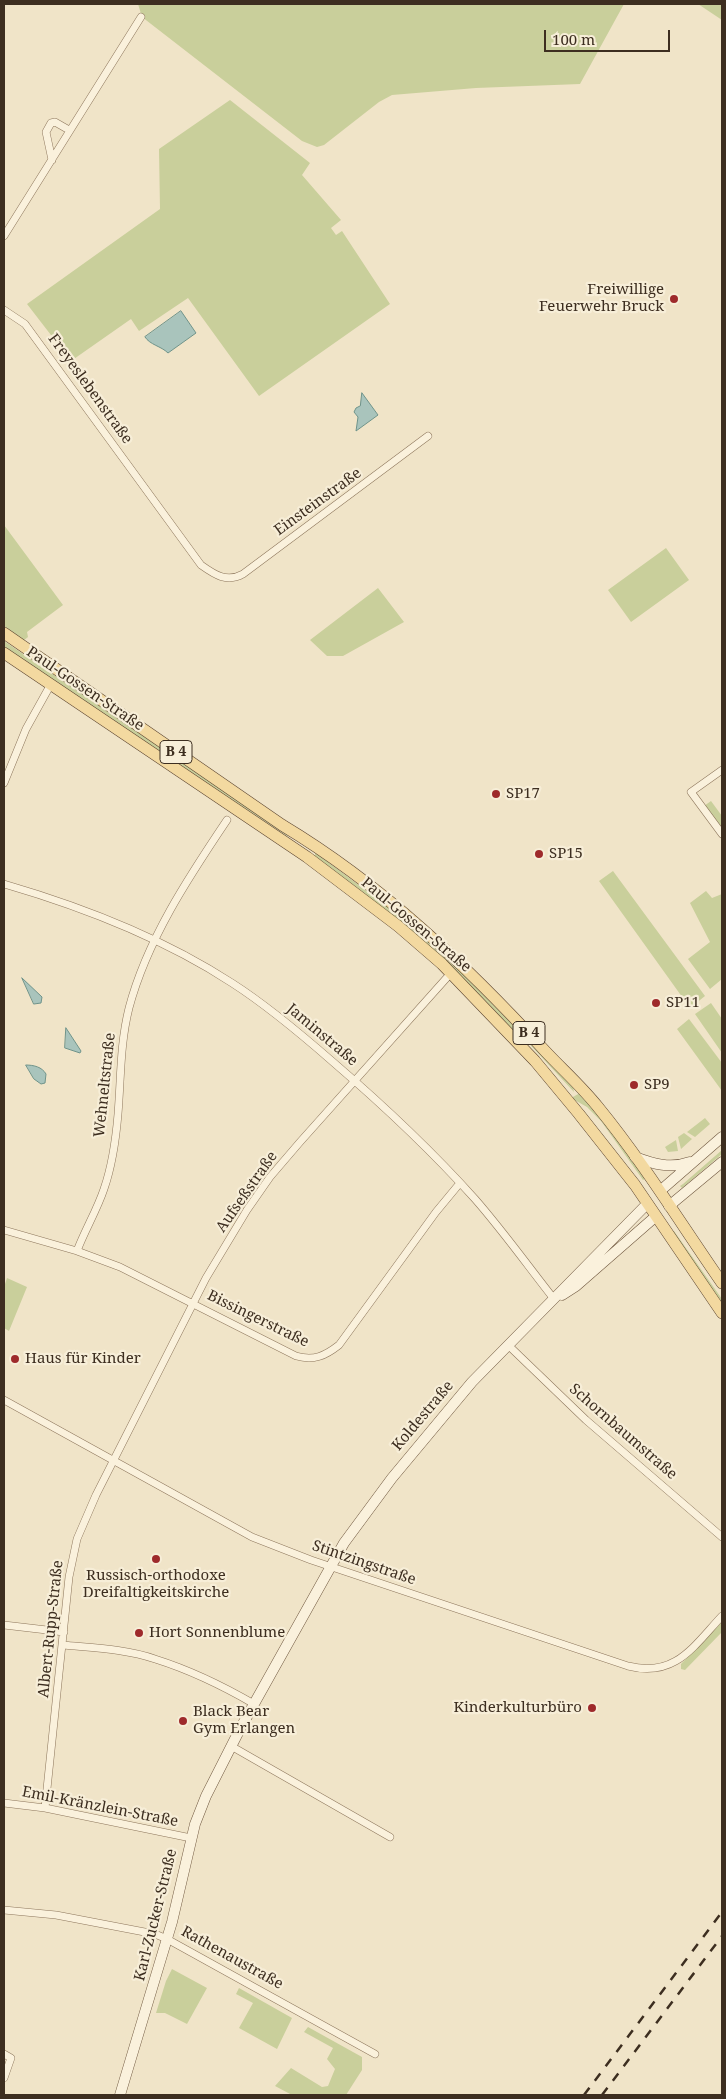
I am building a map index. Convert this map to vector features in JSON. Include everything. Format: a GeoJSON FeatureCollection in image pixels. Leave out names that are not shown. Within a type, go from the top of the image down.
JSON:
{"type":"FeatureCollection","features":[{"type":"Feature","properties":{"kind":"main road","name":"Paul-Gossen-Straße"},"geometry":{"type":"LineString","coordinates":[[4,633],[254,806],[332,857],[379,891],[461,963],[598,1107],[660,1192],[722,1283]]}},
{"type":"Feature","properties":{"kind":"main road","name":"Paul-Gossen-Straße"},"geometry":{"type":"LineString","coordinates":[[4,652],[323,869],[398,926],[451,973],[564,1095],[647,1204],[722,1313]]}},
{"type":"Feature","properties":{"kind":"main road"},"geometry":{"type":"LineString","coordinates":[[323,869],[323,860],[332,857]]}},
{"type":"Feature","properties":{"kind":"main road"},"geometry":{"type":"LineString","coordinates":[[564,1095],[571,1096],[574,1094],[575,1082]]}},
{"type":"Feature","properties":{"kind":"main road","name":"Koldestraße"},"geometry":{"type":"LineString","coordinates":[[647,1204],[660,1192]]}},
{"type":"Feature","properties":{"kind":"main road"},"geometry":{"type":"LineString","coordinates":[[655,1217],[669,1206]]}},
{"type":"Feature","properties":{"kind":"street"},"geometry":{"type":"LineString","coordinates":[[4,236],[141,17]]}},
{"type":"Feature","properties":{"kind":"street"},"geometry":{"type":"LineString","coordinates":[[52,160],[46,132],[51,123],[55,122],[69,130]]}},
{"type":"Feature","properties":{"kind":"street","name":"Freyeslebenstraße"},"geometry":{"type":"LineString","coordinates":[[4,310],[25,324],[201,566],[220,576]]}},
{"type":"Feature","properties":{"kind":"street","name":"Einsteinstraße"},"geometry":{"type":"LineString","coordinates":[[220,576],[231,579],[243,574],[428,436]]}},
{"type":"Feature","properties":{"kind":"street"},"geometry":{"type":"LineString","coordinates":[[4,783],[26,729],[51,684]]}},
{"type":"Feature","properties":{"kind":"street"},"geometry":{"type":"LineString","coordinates":[[722,770],[691,792],[722,834]]}},
{"type":"Feature","properties":{"kind":"street","name":"Wehneltstraße"},"geometry":{"type":"LineString","coordinates":[[77,1251],[104,1188],[118,1114],[120,1052],[138,979],[154,941],[188,881],[227,820]]}},
{"type":"Feature","properties":{"kind":"street","name":"Jaminstraße"},"geometry":{"type":"LineString","coordinates":[[4,884],[104,918],[154,941],[212,970],[284,1020],[354,1080],[429,1150],[502,1232],[554,1300]]}},
{"type":"Feature","properties":{"kind":"street","name":"Aufseßstraße"},"geometry":{"type":"LineString","coordinates":[[114,1460],[206,1278],[242,1218],[270,1177],[354,1080],[451,973]]}},
{"type":"Feature","properties":{"kind":"street"},"geometry":{"type":"LineString","coordinates":[[660,1192],[722,1137]]}},
{"type":"Feature","properties":{"kind":"street"},"geometry":{"type":"LineString","coordinates":[[635,1157],[668,1166],[694,1161]]}},
{"type":"Feature","properties":{"kind":"street"},"geometry":{"type":"LineString","coordinates":[[669,1206],[722,1162]]}},
{"type":"Feature","properties":{"kind":"street","name":"Bissingerstraße"},"geometry":{"type":"LineString","coordinates":[[4,1230],[77,1251],[120,1267],[296,1356],[306,1359],[318,1358],[339,1345],[436,1212],[460,1184]]}},
{"type":"Feature","properties":{"kind":"street","name":"Koldestraße"},"geometry":{"type":"LineString","coordinates":[[331,1566],[344,1543],[392,1478],[470,1385],[647,1204]]}},
{"type":"Feature","properties":{"kind":"street","name":"Koldestraße"},"geometry":{"type":"LineString","coordinates":[[554,1300],[576,1286],[655,1217]]}},
{"type":"Feature","properties":{"kind":"street","name":"Schornbaumstraße"},"geometry":{"type":"LineString","coordinates":[[508,1345],[586,1420],[722,1537]]}},
{"type":"Feature","properties":{"kind":"street","name":"Stintzingstraße"},"geometry":{"type":"LineString","coordinates":[[4,1400],[252,1537],[331,1566],[636,1668],[650,1670],[674,1663],[722,1616]]}},
{"type":"Feature","properties":{"kind":"street","name":"Albert-Rupp-Straße"},"geometry":{"type":"LineString","coordinates":[[45,1808],[64,1645],[69,1577],[77,1539],[114,1460]]}},
{"type":"Feature","properties":{"kind":"street","name":"Karl-Zucker-Straße"},"geometry":{"type":"LineString","coordinates":[[120,2095],[167,1939],[191,1838],[211,1783],[331,1566]]}},
{"type":"Feature","properties":{"kind":"street"},"geometry":{"type":"LineString","coordinates":[[4,1625],[64,1632]]}},
{"type":"Feature","properties":{"kind":"street"},"geometry":{"type":"LineString","coordinates":[[64,1645],[110,1650],[154,1658],[235,1692],[254,1704]]}},
{"type":"Feature","properties":{"kind":"street"},"geometry":{"type":"LineString","coordinates":[[231,1746],[390,1837]]}},
{"type":"Feature","properties":{"kind":"street","name":"Emil-Kränzlein-Straße"},"geometry":{"type":"LineString","coordinates":[[4,1803],[45,1808],[191,1838]]}},
{"type":"Feature","properties":{"kind":"street","name":"Rathenaustraße"},"geometry":{"type":"LineString","coordinates":[[4,1910],[56,1915],[155,1934],[375,2054]]}},
{"type":"Feature","properties":{"kind":"street"},"geometry":{"type":"LineString","coordinates":[[4,2054],[11,2058],[4,2078]]}},
{"type":"Feature","properties":{"kind":"green space"},"geometry":{"type":"Polygon","coordinates":[[[138,4],[624,4],[580,84],[476,88],[392,95],[379,102],[324,145],[317,147],[302,141],[142,17],[138,4]]]}},
{"type":"Feature","properties":{"kind":"green space"},"geometry":{"type":"Polygon","coordinates":[[[698,4],[722,4],[722,20],[698,4]]]}},
{"type":"Feature","properties":{"kind":"green space"},"geometry":{"type":"Polygon","coordinates":[[[230,100],[310,163],[302,175],[341,220],[331,228],[336,235],[342,231],[390,304],[259,396],[188,298],[139,331],[131,319],[71,361],[27,304],[160,209],[159,149],[230,100]]]}},
{"type":"Feature","properties":{"kind":"green space"},"geometry":{"type":"Polygon","coordinates":[[[4,525],[63,605],[27,632],[28,637],[23,641],[4,626],[4,525]]]}},
{"type":"Feature","properties":{"kind":"green space"},"geometry":{"type":"Polygon","coordinates":[[[666,548],[689,580],[631,622],[608,590],[666,548]]]}},
{"type":"Feature","properties":{"kind":"green space"},"geometry":{"type":"Polygon","coordinates":[[[378,588],[404,622],[343,656],[327,656],[310,640],[378,588]]]}},
{"type":"Feature","properties":{"kind":"green space"},"geometry":{"type":"Polygon","coordinates":[[[4,641],[280,829],[290,838],[4,648],[4,641]]]}},
{"type":"Feature","properties":{"kind":"green space"},"geometry":{"type":"Polygon","coordinates":[[[711,801],[722,816],[722,831],[704,806],[711,801]]]}},
{"type":"Feature","properties":{"kind":"green space"},"geometry":{"type":"Polygon","coordinates":[[[316,853],[392,910],[459,969],[573,1087],[574,1092],[522,1036],[511,1028],[465,981],[392,916],[314,856],[316,853]]]}},
{"type":"Feature","properties":{"kind":"green space"},"geometry":{"type":"Polygon","coordinates":[[[613,871],[705,996],[690,1008],[599,881],[613,871]]]}},
{"type":"Feature","properties":{"kind":"green space"},"geometry":{"type":"Polygon","coordinates":[[[706,891],[712,898],[722,894],[722,979],[710,989],[688,959],[710,942],[690,903],[706,891]]]}},
{"type":"Feature","properties":{"kind":"green space"},"geometry":{"type":"Polygon","coordinates":[[[711,1003],[722,1019],[722,1053],[695,1014],[711,1003]]]}},
{"type":"Feature","properties":{"kind":"green space"},"geometry":{"type":"Polygon","coordinates":[[[689,1019],[722,1063],[722,1091],[677,1029],[689,1019]]]}},
{"type":"Feature","properties":{"kind":"green space"},"geometry":{"type":"Polygon","coordinates":[[[580,1093],[646,1178],[643,1180],[601,1121],[587,1107],[571,1098],[580,1093]]]}},
{"type":"Feature","properties":{"kind":"green space"},"geometry":{"type":"Polygon","coordinates":[[[705,1118],[710,1124],[695,1137],[687,1132],[705,1118]]]}},
{"type":"Feature","properties":{"kind":"green space"},"geometry":{"type":"Polygon","coordinates":[[[684,1133],[692,1139],[681,1149],[678,1137],[684,1133]]]}},
{"type":"Feature","properties":{"kind":"green space"},"geometry":{"type":"Polygon","coordinates":[[[676,1140],[678,1151],[668,1152],[665,1147],[676,1140]]]}},
{"type":"Feature","properties":{"kind":"green space"},"geometry":{"type":"Polygon","coordinates":[[[722,1150],[722,1154],[682,1188],[680,1186],[683,1184],[722,1150]]]}},
{"type":"Feature","properties":{"kind":"green space"},"geometry":{"type":"Polygon","coordinates":[[[674,1231],[722,1299],[722,1306],[671,1233],[674,1231]]]}},
{"type":"Feature","properties":{"kind":"green space"},"geometry":{"type":"Polygon","coordinates":[[[7,1278],[27,1287],[9,1331],[4,1328],[4,1287],[7,1278]]]}},
{"type":"Feature","properties":{"kind":"green space"},"geometry":{"type":"Polygon","coordinates":[[[722,1622],[722,1632],[685,1670],[681,1669],[681,1664],[722,1622]]]}},
{"type":"Feature","properties":{"kind":"green space"},"geometry":{"type":"Polygon","coordinates":[[[172,1969],[207,1988],[187,2024],[165,2013],[156,2013],[166,1981],[172,1969]]]}},
{"type":"Feature","properties":{"kind":"green space"},"geometry":{"type":"Polygon","coordinates":[[[239,1988],[292,2018],[277,2049],[239,2028],[253,2003],[236,1994],[239,1988]]]}},
{"type":"Feature","properties":{"kind":"green space"},"geometry":{"type":"Polygon","coordinates":[[[308,2027],[362,2057],[362,2070],[346,2095],[292,2095],[275,2086],[291,2068],[322,2087],[328,2086],[335,2069],[327,2059],[333,2048],[304,2032],[308,2027]]]}},
{"type":"Feature","properties":{"kind":"water"},"geometry":{"type":"Polygon","coordinates":[[[181,311],[196,333],[168,353],[145,337],[181,311]]]}},
{"type":"Feature","properties":{"kind":"water"},"geometry":{"type":"Polygon","coordinates":[[[362,393],[378,415],[356,431],[358,417],[354,412],[360,406],[362,393]]]}},
{"type":"Feature","properties":{"kind":"water"},"geometry":{"type":"Polygon","coordinates":[[[22,978],[42,997],[41,1003],[34,1004],[22,978]]]}},
{"type":"Feature","properties":{"kind":"water"},"geometry":{"type":"Polygon","coordinates":[[[66,1028],[81,1051],[80,1053],[65,1048],[66,1028]]]}},
{"type":"Feature","properties":{"kind":"water"},"geometry":{"type":"Polygon","coordinates":[[[26,1065],[40,1068],[46,1074],[45,1083],[41,1084],[34,1079],[26,1065]]]}},
{"type":"Feature","properties":{"kind":"railway"},"geometry":{"type":"LineString","coordinates":[[584,2095],[722,1912]]}},
{"type":"Feature","properties":{"kind":"railway"},"geometry":{"type":"LineString","coordinates":[[602,2095],[722,1936]]}},
{"type":"Feature","properties":{"kind":"place","name":"Freiwillige Feuerwehr Bruck"},"geometry":{"type":"Point","coordinates":[674,299]}},
{"type":"Feature","properties":{"kind":"place","name":"SP17"},"geometry":{"type":"Point","coordinates":[496,794]}},
{"type":"Feature","properties":{"kind":"place","name":"SP15"},"geometry":{"type":"Point","coordinates":[539,854]}},
{"type":"Feature","properties":{"kind":"place","name":"SP11"},"geometry":{"type":"Point","coordinates":[656,1003]}},
{"type":"Feature","properties":{"kind":"place","name":"SP9"},"geometry":{"type":"Point","coordinates":[634,1085]}},
{"type":"Feature","properties":{"kind":"place","name":"Haus für Kinder"},"geometry":{"type":"Point","coordinates":[15,1359]}},
{"type":"Feature","properties":{"kind":"place","name":"Russisch-orthodoxe Dreifaltigkeitskirche"},"geometry":{"type":"Point","coordinates":[156,1559]}},
{"type":"Feature","properties":{"kind":"place","name":"Hort Sonnenblume"},"geometry":{"type":"Point","coordinates":[139,1633]}},
{"type":"Feature","properties":{"kind":"place","name":"Kinderkulturbüro"},"geometry":{"type":"Point","coordinates":[592,1708]}},
{"type":"Feature","properties":{"kind":"place","name":"Black Bear Gym Erlangen"},"geometry":{"type":"Point","coordinates":[183,1721]}}]}
